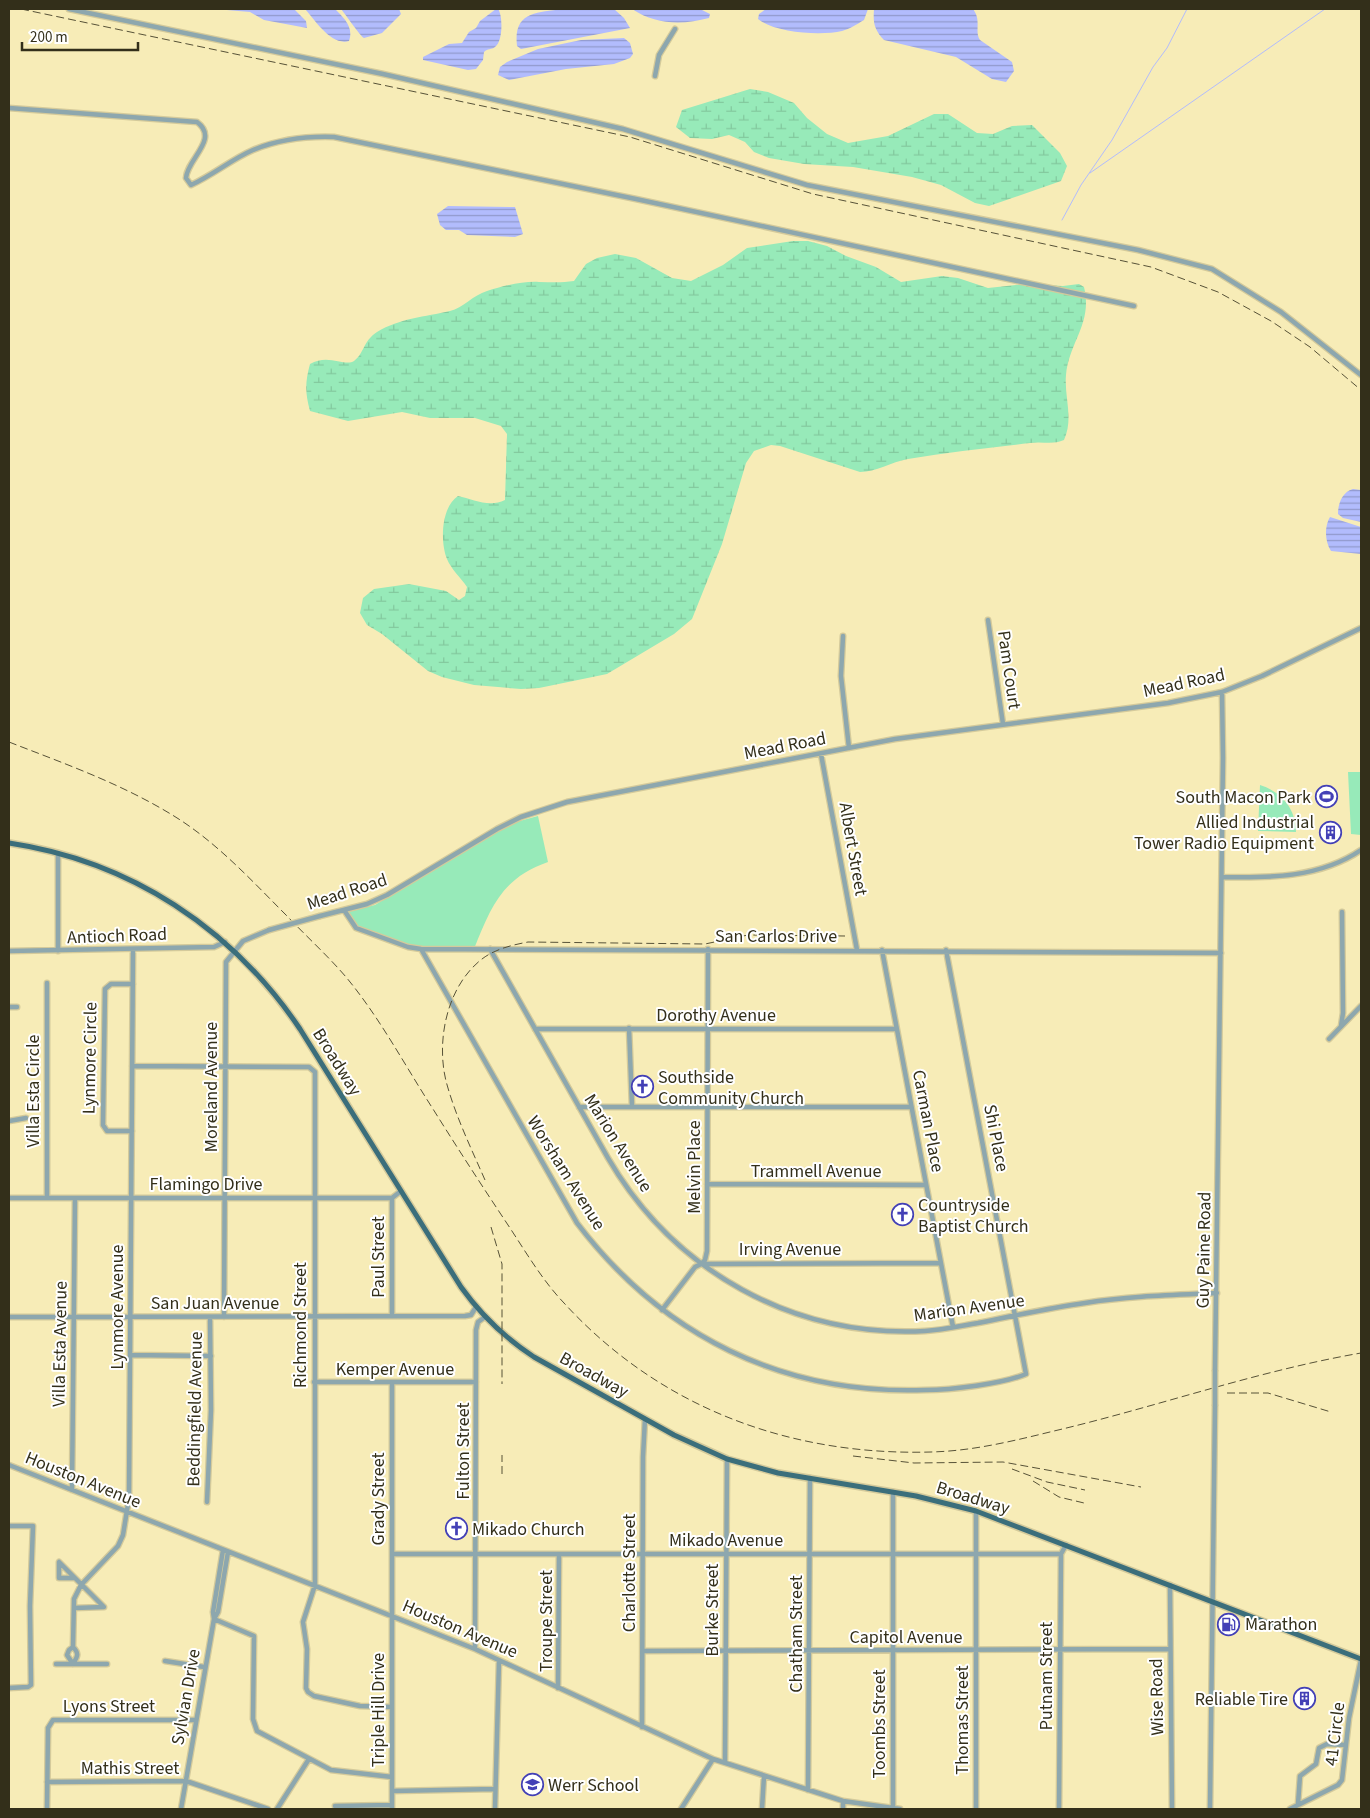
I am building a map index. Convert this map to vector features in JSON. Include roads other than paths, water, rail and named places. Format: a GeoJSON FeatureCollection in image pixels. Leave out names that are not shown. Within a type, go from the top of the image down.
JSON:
{"type":"FeatureCollection","features":[{"type":"Feature","properties":{"kind":"main road","name":"Broadway"},"geometry":{"type":"LineString","coordinates":[[9,843],[58,853],[101,866],[149,888],[196,918],[225,942],[263,980],[286,1009],[476,1307],[513,1342],[534,1358],[645,1419],[727,1459],[778,1473],[893,1492],[976,1511],[1361,1660]]}},
{"type":"Feature","properties":{"kind":"street"},"geometry":{"type":"LineString","coordinates":[[69,9],[383,74],[624,129],[808,184],[1138,250],[1212,269],[1281,312],[1361,375]]}},
{"type":"Feature","properties":{"kind":"street"},"geometry":{"type":"LineString","coordinates":[[655,76],[659,55],[675,29]]}},
{"type":"Feature","properties":{"kind":"street"},"geometry":{"type":"LineString","coordinates":[[9,108],[198,122],[206,132],[206,138],[186,172],[186,178],[192,185],[252,151],[276,142],[313,136],[334,137],[636,199],[1134,306]]}},
{"type":"Feature","properties":{"kind":"street","name":"Pam Court"},"geometry":{"type":"LineString","coordinates":[[988,620],[1003,724]]}},
{"type":"Feature","properties":{"kind":"street","name":"Mead Road"},"geometry":{"type":"LineString","coordinates":[[235,952],[243,941],[269,930],[344,910],[387,895],[497,829],[547,807],[579,799],[849,748],[1003,724],[1168,702],[1222,692],[1262,676],[1361,628]]}},
{"type":"Feature","properties":{"kind":"street"},"geometry":{"type":"LineString","coordinates":[[842,636],[841,676],[849,748]]}},
{"type":"Feature","properties":{"kind":"street","name":"Guy Paine Road"},"geometry":{"type":"LineString","coordinates":[[1210,1809],[1222,877],[1222,692]]}},
{"type":"Feature","properties":{"kind":"street","name":"Albert Street"},"geometry":{"type":"LineString","coordinates":[[821,754],[857,950]]}},
{"type":"Feature","properties":{"kind":"street"},"geometry":{"type":"LineString","coordinates":[[1222,877],[1292,876],[1335,863],[1361,850]]}},
{"type":"Feature","properties":{"kind":"street"},"geometry":{"type":"LineString","coordinates":[[58,853],[58,951]]}},
{"type":"Feature","properties":{"kind":"street","name":"San Carlos Drive"},"geometry":{"type":"LineString","coordinates":[[344,910],[356,928],[408,947],[421,949],[946,950],[1221,953]]}},
{"type":"Feature","properties":{"kind":"street"},"geometry":{"type":"LineString","coordinates":[[1341,1026],[1343,1013],[1342,912]]}},
{"type":"Feature","properties":{"kind":"street","name":"Antioch Road"},"geometry":{"type":"LineString","coordinates":[[9,951],[214,947],[225,942]]}},
{"type":"Feature","properties":{"kind":"street","name":"Lynmore Avenue"},"geometry":{"type":"LineString","coordinates":[[74,1647],[67,1655],[73,1664],[78,1657],[74,1647],[74,1599],[81,1585],[118,1546],[129,1498],[133,949]]}},
{"type":"Feature","properties":{"kind":"street","name":"Worsham Avenue"},"geometry":{"type":"LineString","coordinates":[[421,949],[578,1223],[607,1259],[662,1310],[696,1333],[736,1355],[779,1372],[843,1387],[887,1391],[958,1388],[1026,1374],[1024,1361]]}},
{"type":"Feature","properties":{"kind":"street","name":"Marion Avenue"},"geometry":{"type":"LineString","coordinates":[[490,949],[614,1170],[636,1200],[667,1235],[702,1264],[719,1277],[752,1296],[790,1311],[828,1322],[900,1331],[926,1331],[1103,1300],[1217,1293]]}},
{"type":"Feature","properties":{"kind":"street","name":"Melvin Place"},"geometry":{"type":"LineString","coordinates":[[702,1264],[707,1251],[708,949]]}},
{"type":"Feature","properties":{"kind":"street","name":"Carman Place"},"geometry":{"type":"LineString","coordinates":[[882,950],[953,1327]]}},
{"type":"Feature","properties":{"kind":"street","name":"Shi Place"},"geometry":{"type":"LineString","coordinates":[[946,950],[1024,1361]]}},
{"type":"Feature","properties":{"kind":"street","name":"Moreland Avenue"},"geometry":{"type":"LineString","coordinates":[[224,1317],[226,962],[235,952]]}},
{"type":"Feature","properties":{"kind":"street","name":"Villa Esta Circle"},"geometry":{"type":"LineString","coordinates":[[46,983],[47,1198]]}},
{"type":"Feature","properties":{"kind":"street","name":"Lynmore Circle"},"geometry":{"type":"LineString","coordinates":[[132,1132],[107,1131],[103,1125],[105,989],[109,985],[133,984]]}},
{"type":"Feature","properties":{"kind":"street"},"geometry":{"type":"LineString","coordinates":[[1329,1039],[1361,1006]]}},
{"type":"Feature","properties":{"kind":"street"},"geometry":{"type":"LineString","coordinates":[[9,1007],[18,1007]]}},
{"type":"Feature","properties":{"kind":"street"},"geometry":{"type":"LineString","coordinates":[[629,1028],[632,1106]]}},
{"type":"Feature","properties":{"kind":"street","name":"Dorothy Avenue"},"geometry":{"type":"LineString","coordinates":[[535,1029],[896,1029]]}},
{"type":"Feature","properties":{"kind":"street"},"geometry":{"type":"LineString","coordinates":[[132,1066],[310,1067],[315,1076],[326,1071]]}},
{"type":"Feature","properties":{"kind":"street","name":"Richmond Street"},"geometry":{"type":"LineString","coordinates":[[315,1076],[315,1585],[303,1622],[307,1649],[308,1692],[314,1696],[360,1706],[392,1707]]}},
{"type":"Feature","properties":{"kind":"street"},"geometry":{"type":"LineString","coordinates":[[579,1107],[911,1107]]}},
{"type":"Feature","properties":{"kind":"street"},"geometry":{"type":"LineString","coordinates":[[9,1121],[26,1118]]}},
{"type":"Feature","properties":{"kind":"street","name":"Trammell Avenue"},"geometry":{"type":"LineString","coordinates":[[707,1184],[926,1185]]}},
{"type":"Feature","properties":{"kind":"street"},"geometry":{"type":"LineString","coordinates":[[392,1198],[401,1191]]}},
{"type":"Feature","properties":{"kind":"street","name":"Flamingo Drive"},"geometry":{"type":"LineString","coordinates":[[9,1198],[392,1198]]}},
{"type":"Feature","properties":{"kind":"street","name":"Villa Esta Avenue"},"geometry":{"type":"LineString","coordinates":[[72,1490],[75,1198]]}},
{"type":"Feature","properties":{"kind":"street","name":"Paul Street"},"geometry":{"type":"LineString","coordinates":[[392,1198],[392,1316]]}},
{"type":"Feature","properties":{"kind":"street","name":"Irving Avenue"},"geometry":{"type":"LineString","coordinates":[[702,1264],[940,1263]]}},
{"type":"Feature","properties":{"kind":"street"},"geometry":{"type":"LineString","coordinates":[[662,1310],[695,1267],[702,1264]]}},
{"type":"Feature","properties":{"kind":"street","name":"San Juan Avenue"},"geometry":{"type":"LineString","coordinates":[[9,1317],[468,1316],[476,1307]]}},
{"type":"Feature","properties":{"kind":"street","name":"Beddingfield Avenue"},"geometry":{"type":"LineString","coordinates":[[207,1502],[211,1429],[210,1317]]}},
{"type":"Feature","properties":{"kind":"street","name":"Fulton Street"},"geometry":{"type":"LineString","coordinates":[[475,1649],[476,1325],[485,1317]]}},
{"type":"Feature","properties":{"kind":"street"},"geometry":{"type":"LineString","coordinates":[[131,1355],[210,1356]]}},
{"type":"Feature","properties":{"kind":"street","name":"Kemper Avenue"},"geometry":{"type":"LineString","coordinates":[[314,1382],[476,1382]]}},
{"type":"Feature","properties":{"kind":"street","name":"Grady Street"},"geometry":{"type":"LineString","coordinates":[[392,1382],[392,1615]]}},
{"type":"Feature","properties":{"kind":"street","name":"Charlotte Street"},"geometry":{"type":"LineString","coordinates":[[642,1727],[643,1439],[645,1419]]}},
{"type":"Feature","properties":{"kind":"street","name":"Burke Street"},"geometry":{"type":"LineString","coordinates":[[725,1762],[727,1459]]}},
{"type":"Feature","properties":{"kind":"street","name":"Houston Avenue"},"geometry":{"type":"LineString","coordinates":[[9,1465],[475,1649],[713,1760],[725,1762],[843,1801],[892,1806],[900,1809]]}},
{"type":"Feature","properties":{"kind":"street","name":"Chatham Street"},"geometry":{"type":"LineString","coordinates":[[808,1790],[810,1478]]}},
{"type":"Feature","properties":{"kind":"street","name":"Toombs Street"},"geometry":{"type":"LineString","coordinates":[[892,1806],[893,1492]]}},
{"type":"Feature","properties":{"kind":"street","name":"Thomas Street"},"geometry":{"type":"LineString","coordinates":[[976,1511],[976,1809]]}},
{"type":"Feature","properties":{"kind":"street"},"geometry":{"type":"LineString","coordinates":[[9,1526],[33,1526],[30,1687],[9,1688]]}},
{"type":"Feature","properties":{"kind":"street","name":"Putnam Street"},"geometry":{"type":"LineString","coordinates":[[1059,1809],[1061,1554],[1066,1545]]}},
{"type":"Feature","properties":{"kind":"street","name":"Sylvian Drive"},"geometry":{"type":"LineString","coordinates":[[181,1809],[204,1667],[214,1619],[218,1612],[226,1551]]}},
{"type":"Feature","properties":{"kind":"street","name":"Mikado Avenue"},"geometry":{"type":"LineString","coordinates":[[392,1554],[1061,1554]]}},
{"type":"Feature","properties":{"kind":"street","name":"Troupe Street"},"geometry":{"type":"LineString","coordinates":[[558,1688],[559,1554]]}},
{"type":"Feature","properties":{"kind":"street"},"geometry":{"type":"LineString","coordinates":[[74,1578],[104,1608],[74,1608]]}},
{"type":"Feature","properties":{"kind":"street","name":"Wise Road"},"geometry":{"type":"LineString","coordinates":[[1170,1585],[1172,1809]]}},
{"type":"Feature","properties":{"kind":"street","name":"Triple Hill Drive"},"geometry":{"type":"LineString","coordinates":[[336,1806],[392,1807],[392,1615]]}},
{"type":"Feature","properties":{"kind":"street"},"geometry":{"type":"LineString","coordinates":[[214,1619],[254,1636],[253,1719],[255,1729],[334,1771],[392,1777]]}},
{"type":"Feature","properties":{"kind":"street","name":"Capitol Avenue"},"geometry":{"type":"LineString","coordinates":[[643,1651],[1170,1649]]}},
{"type":"Feature","properties":{"kind":"street"},"geometry":{"type":"LineString","coordinates":[[165,1660],[204,1667]]}},
{"type":"Feature","properties":{"kind":"street","name":"41 Circle"},"geometry":{"type":"LineString","coordinates":[[1290,1809],[1341,1782],[1361,1660]]}},
{"type":"Feature","properties":{"kind":"street"},"geometry":{"type":"LineString","coordinates":[[495,1809],[499,1661]]}},
{"type":"Feature","properties":{"kind":"street"},"geometry":{"type":"LineString","coordinates":[[56,1664],[107,1664]]}},
{"type":"Feature","properties":{"kind":"street","name":"Lyons Street"},"geometry":{"type":"LineString","coordinates":[[47,1809],[48,1728],[53,1720],[196,1720]]}},
{"type":"Feature","properties":{"kind":"street"},"geometry":{"type":"LineString","coordinates":[[1298,1804],[1300,1776],[1316,1764],[1319,1748],[1325,1745],[1346,1745]]}},
{"type":"Feature","properties":{"kind":"street"},"geometry":{"type":"LineString","coordinates":[[277,1809],[309,1759]]}},
{"type":"Feature","properties":{"kind":"street"},"geometry":{"type":"LineString","coordinates":[[681,1809],[713,1760]]}},
{"type":"Feature","properties":{"kind":"street"},"geometry":{"type":"LineString","coordinates":[[762,1809],[764,1776]]}},
{"type":"Feature","properties":{"kind":"street","name":"Mathis Street"},"geometry":{"type":"LineString","coordinates":[[47,1782],[186,1782],[268,1809]]}},
{"type":"Feature","properties":{"kind":"street"},"geometry":{"type":"LineString","coordinates":[[392,1791],[495,1789]]}},
{"type":"Feature","properties":{"kind":"street"},"geometry":{"type":"LineString","coordinates":[[843,1801],[843,1809]]}},
{"type":"Feature","properties":{"kind":"water"},"geometry":{"type":"Polygon","coordinates":[[[215,9],[294,9],[306,21],[307,28],[264,20],[250,12],[215,9]]]}},
{"type":"Feature","properties":{"kind":"water"},"geometry":{"type":"Polygon","coordinates":[[[305,9],[335,9],[345,19],[349,27],[349,41],[342,42],[330,36],[305,9]]]}},
{"type":"Feature","properties":{"kind":"water"},"geometry":{"type":"Polygon","coordinates":[[[341,9],[399,9],[401,14],[382,33],[364,38],[341,9]]]}},
{"type":"Feature","properties":{"kind":"water"},"geometry":{"type":"Polygon","coordinates":[[[496,9],[500,12],[501,17],[500,40],[495,47],[484,52],[483,60],[476,69],[468,70],[423,60],[423,57],[449,44],[462,43],[469,32],[476,28],[480,21],[496,9]]]}},
{"type":"Feature","properties":{"kind":"water"},"geometry":{"type":"Polygon","coordinates":[[[562,9],[614,9],[624,18],[630,28],[521,49],[517,46],[519,26],[523,20],[536,13],[562,9]]]}},
{"type":"Feature","properties":{"kind":"water"},"geometry":{"type":"Polygon","coordinates":[[[632,9],[700,9],[710,14],[709,18],[689,22],[670,22],[650,18],[632,9]]]}},
{"type":"Feature","properties":{"kind":"water"},"geometry":{"type":"Polygon","coordinates":[[[766,9],[868,9],[864,20],[848,29],[811,33],[787,30],[766,24],[758,19],[759,14],[766,9]]]}},
{"type":"Feature","properties":{"kind":"water"},"geometry":{"type":"Polygon","coordinates":[[[874,9],[973,9],[978,22],[978,37],[1012,62],[1014,71],[1006,82],[992,79],[956,57],[884,40],[875,26],[874,9]]]}},
{"type":"Feature","properties":{"kind":"water"},"geometry":{"type":"Polygon","coordinates":[[[624,38],[630,43],[633,54],[630,58],[614,64],[566,69],[509,80],[498,75],[500,67],[507,62],[538,49],[581,40],[624,38]]]}},
{"type":"Feature","properties":{"kind":"water"},"geometry":{"type":"Polygon","coordinates":[[[448,206],[515,207],[523,234],[515,237],[467,235],[459,230],[446,230],[440,225],[437,214],[448,206]]]}},
{"type":"Feature","properties":{"kind":"water"},"geometry":{"type":"Polygon","coordinates":[[[1353,489],[1361,490],[1361,522],[1343,518],[1338,514],[1341,499],[1353,489]]]}},
{"type":"Feature","properties":{"kind":"water"},"geometry":{"type":"Polygon","coordinates":[[[1330,517],[1361,527],[1361,554],[1331,551],[1327,543],[1326,534],[1330,517]]]}},
{"type":"Feature","properties":{"kind":"waterway"},"geometry":{"type":"LineString","coordinates":[[1062,220],[1081,185],[1112,140],[1153,67],[1167,48],[1187,9]]}},
{"type":"Feature","properties":{"kind":"waterway"},"geometry":{"type":"LineString","coordinates":[[1090,173],[1325,9]]}},
{"type":"Feature","properties":{"kind":"railway"},"geometry":{"type":"LineString","coordinates":[[21,9],[630,137],[813,194],[1151,267],[1218,292],[1271,321],[1310,347],[1361,390]]}},
{"type":"Feature","properties":{"kind":"railway"},"geometry":{"type":"LineString","coordinates":[[9,742],[90,774],[150,802],[202,835],[232,861],[332,962],[358,993],[381,1025],[529,1257],[556,1295],[602,1340],[642,1371],[685,1397],[731,1418],[778,1434],[828,1445],[879,1451],[931,1452],[962,1450],[1039,1435],[1284,1369],[1361,1353]]}},
{"type":"Feature","properties":{"kind":"railway"},"geometry":{"type":"LineString","coordinates":[[485,1180],[450,1094],[443,1065],[442,1048],[447,1015],[453,999],[460,984],[470,970],[482,959],[504,948],[528,942],[705,944],[748,935],[845,936]]}},
{"type":"Feature","properties":{"kind":"railway"},"geometry":{"type":"LineString","coordinates":[[491,1227],[502,1264],[502,1384]]}},
{"type":"Feature","properties":{"kind":"railway"},"geometry":{"type":"LineString","coordinates":[[1227,1393],[1268,1393],[1331,1412]]}},
{"type":"Feature","properties":{"kind":"railway"},"geometry":{"type":"LineString","coordinates":[[502,1455],[502,1474]]}},
{"type":"Feature","properties":{"kind":"railway"},"geometry":{"type":"LineString","coordinates":[[853,1456],[914,1463],[1003,1462],[1141,1487]]}},
{"type":"Feature","properties":{"kind":"railway"},"geometry":{"type":"LineString","coordinates":[[1012,1469],[1047,1482],[1085,1490]]}},
{"type":"Feature","properties":{"kind":"railway"},"geometry":{"type":"LineString","coordinates":[[1033,1481],[1059,1497],[1084,1503]]}},
{"type":"Feature","properties":{"kind":"place","name":"South Macon Park"},"geometry":{"type":"Point","coordinates":[1327,797]}},
{"type":"Feature","properties":{"kind":"place","name":"Allied Industrial Tower Radio Equipment"},"geometry":{"type":"Point","coordinates":[1330,832]}},
{"type":"Feature","properties":{"kind":"place","name":"Southside Community Church"},"geometry":{"type":"Point","coordinates":[642,1087]}},
{"type":"Feature","properties":{"kind":"place","name":"Countryside Baptist Church"},"geometry":{"type":"Point","coordinates":[902,1215]}},
{"type":"Feature","properties":{"kind":"place","name":"Mikado Church"},"geometry":{"type":"Point","coordinates":[456,1529]}},
{"type":"Feature","properties":{"kind":"place","name":"Marathon"},"geometry":{"type":"Point","coordinates":[1229,1624]}},
{"type":"Feature","properties":{"kind":"place","name":"Reliable Tire"},"geometry":{"type":"Point","coordinates":[1304,1699]}},
{"type":"Feature","properties":{"kind":"place","name":"Werr School"},"geometry":{"type":"Point","coordinates":[532,1785]}}]}
